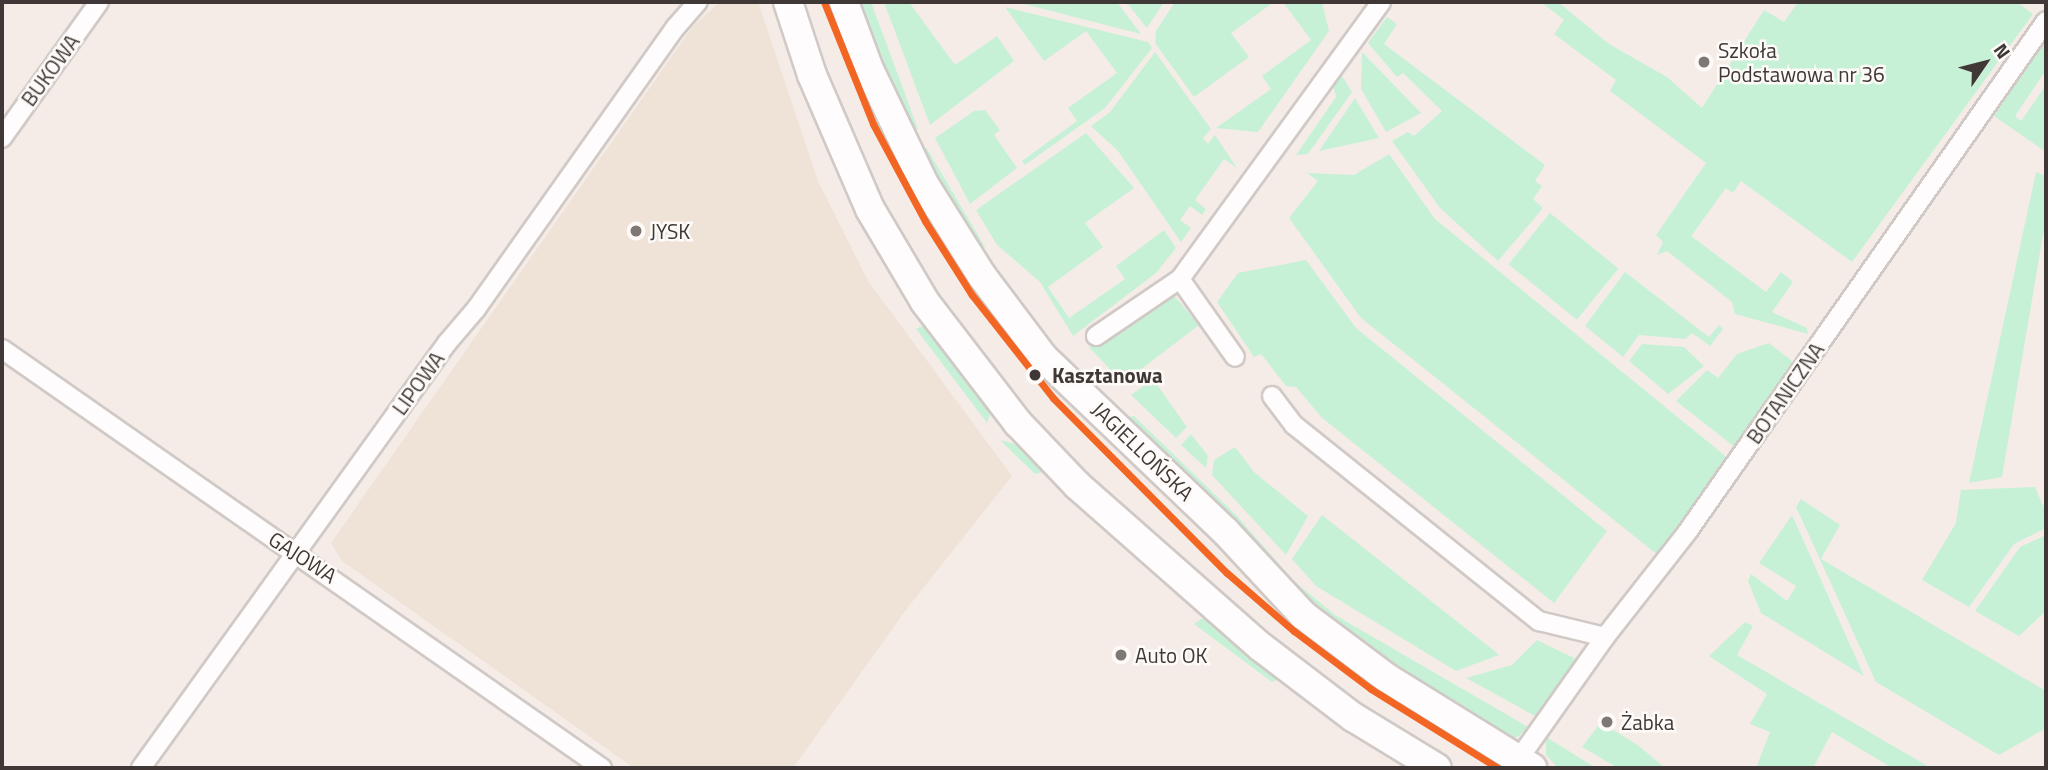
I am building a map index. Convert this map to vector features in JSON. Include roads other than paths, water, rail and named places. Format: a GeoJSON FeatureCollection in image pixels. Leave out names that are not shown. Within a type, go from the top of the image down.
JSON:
{"type":"FeatureCollection","features":[{"type":"Feature","properties":{"kind":"main road","name":"JAGIELLOŃSKA"},"geometry":{"type":"LineString","coordinates":[[844,2],[868,67],[924,184],[1030,343],[1226,532],[1303,615],[1387,678],[1525,764]]}},
{"type":"Feature","properties":{"kind":"main road"},"geometry":{"type":"LineString","coordinates":[[788,4],[811,75],[870,209],[925,302],[1018,423],[1077,485],[1261,647],[1353,717],[1437,768]]}},
{"type":"Feature","properties":{"kind":"street","name":"BUKOWA"},"geometry":{"type":"LineString","coordinates":[[2,138],[99,2]]}},
{"type":"Feature","properties":{"kind":"street","name":"LIPOWA"},"geometry":{"type":"LineString","coordinates":[[141,768],[447,343],[476,309],[675,27],[698,2]]}},
{"type":"Feature","properties":{"kind":"street"},"geometry":{"type":"LineString","coordinates":[[1096,336],[1180,279],[1381,2]]}},
{"type":"Feature","properties":{"kind":"street","name":"BOTANICZNA"},"geometry":{"type":"LineString","coordinates":[[1525,764],[1605,637],[1688,531],[2046,21]]}},
{"type":"Feature","properties":{"kind":"street"},"geometry":{"type":"LineString","coordinates":[[1180,279],[1235,357]]}},
{"type":"Feature","properties":{"kind":"street","name":"GAJOWA"},"geometry":{"type":"LineString","coordinates":[[2,349],[602,768]]}},
{"type":"Feature","properties":{"kind":"street"},"geometry":{"type":"LineString","coordinates":[[1272,396],[1294,425],[1539,621],[1605,637]]}},
{"type":"Feature","properties":{"kind":"place","name":"Szkoła Podstawowa nr 36"},"geometry":{"type":"Point","coordinates":[1704,62]}},
{"type":"Feature","properties":{"kind":"place","name":"JYSK"},"geometry":{"type":"Point","coordinates":[636,231]}},
{"type":"Feature","properties":{"kind":"place","name":"Kasztanowa"},"geometry":{"type":"Point","coordinates":[1035,375]}},
{"type":"Feature","properties":{"kind":"place","name":"Auto OK"},"geometry":{"type":"Point","coordinates":[1121,655]}},
{"type":"Feature","properties":{"kind":"place","name":"Żabka"},"geometry":{"type":"Point","coordinates":[1607,722]}}]}
